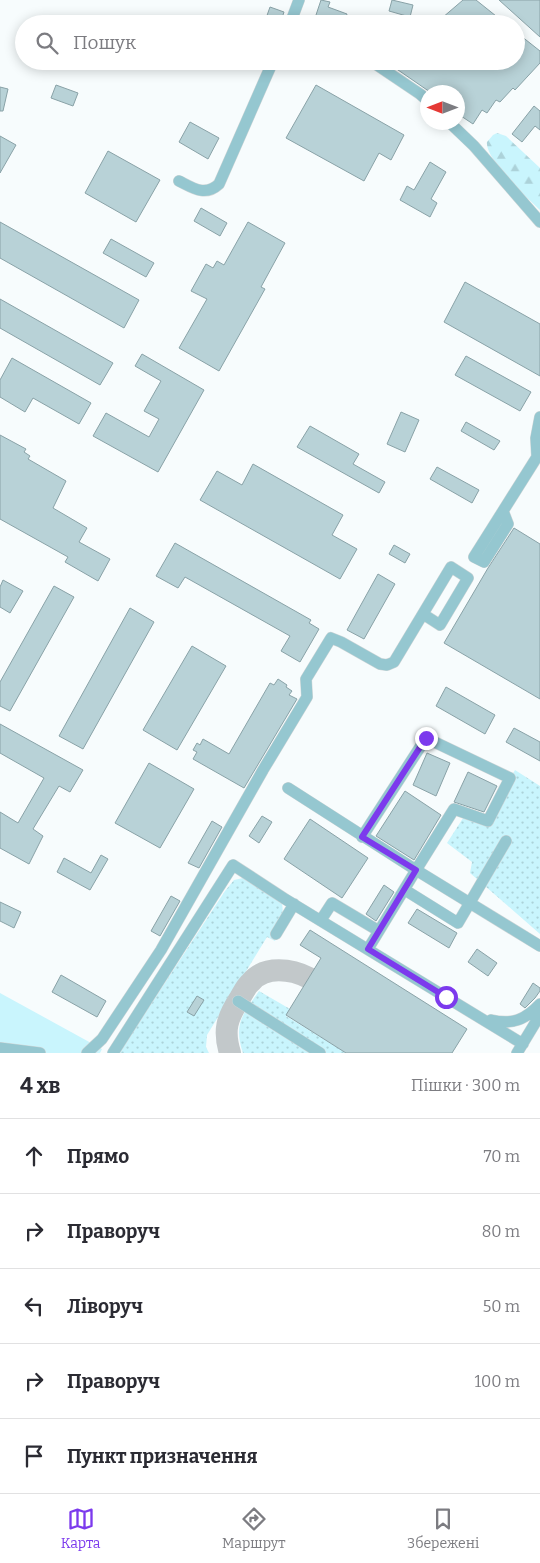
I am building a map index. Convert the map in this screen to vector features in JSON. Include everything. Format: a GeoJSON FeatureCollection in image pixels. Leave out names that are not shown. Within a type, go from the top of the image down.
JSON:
{"type":"FeatureCollection","features":[{"type":"Feature","properties":{"kind":"street"},"geometry":{"type":"LineString","coordinates":[[295,15],[299,0]]}},
{"type":"Feature","properties":{"kind":"street"},"geometry":{"type":"LineString","coordinates":[[179,181],[204,192],[210,191],[219,184],[269,70]]}},
{"type":"Feature","properties":{"kind":"street"},"geometry":{"type":"LineString","coordinates":[[384,70],[420,94]]}},
{"type":"Feature","properties":{"kind":"street"},"geometry":{"type":"LineString","coordinates":[[457,130],[474,146],[540,222]]}},
{"type":"Feature","properties":{"kind":"street"},"geometry":{"type":"LineString","coordinates":[[503,511],[537,457],[540,417]]}},
{"type":"Feature","properties":{"kind":"street"},"geometry":{"type":"LineString","coordinates":[[87,1053],[102,1039],[166,942],[263,770],[307,698],[306,678],[331,638],[380,664],[387,665],[394,662],[451,567],[468,578],[440,625],[423,614]]}},
{"type":"Feature","properties":{"kind":"street"},"geometry":{"type":"LineString","coordinates":[[362,837],[426,738],[510,778],[488,821],[454,809],[368,949]]}},
{"type":"Feature","properties":{"kind":"street"},"geometry":{"type":"LineString","coordinates":[[288,788],[362,837],[540,946]]}},
{"type":"Feature","properties":{"kind":"street"},"geometry":{"type":"LineString","coordinates":[[405,890],[458,923],[506,841]]}},
{"type":"Feature","properties":{"kind":"street"},"geometry":{"type":"LineString","coordinates":[[113,1053],[233,865],[478,1016],[520,1048],[540,1015]]}},
{"type":"Feature","properties":{"kind":"street"},"geometry":{"type":"LineString","coordinates":[[321,920],[332,903],[379,931]]}},
{"type":"Feature","properties":{"kind":"street"},"geometry":{"type":"LineString","coordinates":[[276,934],[294,904]]}},
{"type":"Feature","properties":{"kind":"street"},"geometry":{"type":"LineString","coordinates":[[238,1001],[320,1053]]}},
{"type":"Feature","properties":{"kind":"street"},"geometry":{"type":"LineString","coordinates":[[478,1016],[504,1023],[515,1021],[526,1017],[540,1004]]}},
{"type":"Feature","properties":{"kind":"street"},"geometry":{"type":"LineString","coordinates":[[0,1048],[40,1053]]}},
{"type":"Feature","properties":{"kind":"green space"},"geometry":{"type":"Polygon","coordinates":[[[497,133],[506,136],[540,168],[540,210],[508,178],[493,158],[488,149],[487,142],[497,133]]]}},
{"type":"Feature","properties":{"kind":"green space"},"geometry":{"type":"Polygon","coordinates":[[[515,770],[540,786],[540,934],[470,873],[472,862],[447,843],[465,815],[487,823],[515,770]]]}},
{"type":"Feature","properties":{"kind":"green space"},"geometry":{"type":"Polygon","coordinates":[[[243,878],[282,903],[282,923],[275,941],[267,937],[207,1035],[206,1047],[209,1053],[119,1053],[225,891],[234,880],[243,878]]]}},
{"type":"Feature","properties":{"kind":"green space"},"geometry":{"type":"Polygon","coordinates":[[[259,991],[290,1009],[286,1016],[346,1053],[243,1053],[239,1027],[244,1013],[259,991]]]}},
{"type":"Feature","properties":{"kind":"green space"},"geometry":{"type":"Polygon","coordinates":[[[0,993],[102,1049],[100,1053],[0,1053],[0,993]]]}},
{"type":"Feature","properties":{"kind":"building"},"geometry":{"type":"Polygon","coordinates":[[[321,0],[330,2],[328,7],[347,14],[347,15],[316,15],[321,0]]]}},
{"type":"Feature","properties":{"kind":"building"},"geometry":{"type":"Polygon","coordinates":[[[392,0],[413,5],[410,15],[389,11],[392,0]]]}},
{"type":"Feature","properties":{"kind":"building"},"geometry":{"type":"Polygon","coordinates":[[[463,0],[476,0],[495,15],[446,15],[463,0]]]}},
{"type":"Feature","properties":{"kind":"building"},"geometry":{"type":"Polygon","coordinates":[[[499,0],[540,0],[540,37],[525,23],[525,15],[516,15],[499,0]]]}},
{"type":"Feature","properties":{"kind":"building"},"geometry":{"type":"Polygon","coordinates":[[[270,7],[284,12],[283,15],[267,15],[270,7]]]}},
{"type":"Feature","properties":{"kind":"building"},"geometry":{"type":"Polygon","coordinates":[[[525,39],[540,51],[540,63],[515,90],[513,88],[500,102],[496,100],[487,113],[482,110],[473,124],[465,119],[465,85],[420,85],[398,70],[525,70],[525,39]]]}},
{"type":"Feature","properties":{"kind":"building"},"geometry":{"type":"Polygon","coordinates":[[[56,85],[78,93],[73,106],[51,98],[56,85]]]}},
{"type":"Feature","properties":{"kind":"building"},"geometry":{"type":"Polygon","coordinates":[[[316,85],[404,135],[391,160],[379,153],[364,181],[286,138],[316,85]]]}},
{"type":"Feature","properties":{"kind":"building"},"geometry":{"type":"Polygon","coordinates":[[[0,87],[8,89],[3,111],[0,111],[0,87]]]}},
{"type":"Feature","properties":{"kind":"building"},"geometry":{"type":"Polygon","coordinates":[[[534,106],[540,111],[540,130],[535,126],[522,142],[512,134],[534,106]]]}},
{"type":"Feature","properties":{"kind":"building"},"geometry":{"type":"Polygon","coordinates":[[[190,122],[219,138],[208,159],[179,142],[190,122]]]}},
{"type":"Feature","properties":{"kind":"building"},"geometry":{"type":"Polygon","coordinates":[[[0,136],[16,145],[0,173],[0,136]]]}},
{"type":"Feature","properties":{"kind":"building"},"geometry":{"type":"Polygon","coordinates":[[[108,151],[160,180],[136,222],[85,193],[108,151]]]}},
{"type":"Feature","properties":{"kind":"building"},"geometry":{"type":"Polygon","coordinates":[[[430,162],[446,172],[431,199],[437,203],[430,217],[400,200],[407,186],[414,190],[430,162]]]}},
{"type":"Feature","properties":{"kind":"building"},"geometry":{"type":"Polygon","coordinates":[[[201,208],[227,223],[220,236],[194,221],[201,208]]]}},
{"type":"Feature","properties":{"kind":"building"},"geometry":{"type":"Polygon","coordinates":[[[0,222],[139,300],[124,328],[0,258],[0,222]]]}},
{"type":"Feature","properties":{"kind":"building"},"geometry":{"type":"Polygon","coordinates":[[[248,222],[285,243],[261,287],[265,289],[219,371],[179,348],[207,299],[191,291],[206,264],[213,268],[217,261],[224,265],[248,222]]]}},
{"type":"Feature","properties":{"kind":"building"},"geometry":{"type":"Polygon","coordinates":[[[111,239],[154,263],[146,277],[103,253],[111,239]]]}},
{"type":"Feature","properties":{"kind":"building"},"geometry":{"type":"Polygon","coordinates":[[[465,282],[540,324],[540,376],[444,322],[465,282]]]}},
{"type":"Feature","properties":{"kind":"building"},"geometry":{"type":"Polygon","coordinates":[[[0,299],[113,363],[100,385],[0,328],[0,299]]]}},
{"type":"Feature","properties":{"kind":"building"},"geometry":{"type":"Polygon","coordinates":[[[142,354],[204,390],[158,472],[93,436],[106,413],[149,437],[159,419],[144,411],[161,381],[135,366],[142,354]]]}},
{"type":"Feature","properties":{"kind":"building"},"geometry":{"type":"Polygon","coordinates":[[[466,356],[531,392],[520,411],[455,375],[466,356]]]}},
{"type":"Feature","properties":{"kind":"building"},"geometry":{"type":"Polygon","coordinates":[[[12,358],[91,403],[79,424],[33,398],[25,412],[0,397],[0,380],[12,358]]]}},
{"type":"Feature","properties":{"kind":"building"},"geometry":{"type":"Polygon","coordinates":[[[401,412],[419,420],[405,452],[387,444],[401,412]]]}},
{"type":"Feature","properties":{"kind":"building"},"geometry":{"type":"Polygon","coordinates":[[[466,422],[500,441],[494,450],[461,431],[466,422]]]}},
{"type":"Feature","properties":{"kind":"building"},"geometry":{"type":"Polygon","coordinates":[[[310,426],[359,454],[353,464],[385,482],[379,493],[297,447],[310,426]]]}},
{"type":"Feature","properties":{"kind":"building"},"geometry":{"type":"Polygon","coordinates":[[[0,435],[26,449],[24,452],[30,456],[28,459],[66,481],[53,508],[87,528],[79,542],[110,559],[98,581],[65,562],[68,557],[0,519],[0,435]]]}},
{"type":"Feature","properties":{"kind":"building"},"geometry":{"type":"Polygon","coordinates":[[[253,464],[343,515],[332,535],[357,549],[340,579],[200,500],[217,471],[242,485],[253,464]]]}},
{"type":"Feature","properties":{"kind":"building"},"geometry":{"type":"Polygon","coordinates":[[[437,467],[479,490],[472,503],[430,479],[437,467]]]}},
{"type":"Feature","properties":{"kind":"building"},"geometry":{"type":"Polygon","coordinates":[[[514,528],[540,544],[540,699],[444,643],[514,528]]]}},
{"type":"Feature","properties":{"kind":"building"},"geometry":{"type":"Polygon","coordinates":[[[175,543],[311,620],[309,623],[319,629],[300,662],[281,651],[290,636],[185,577],[178,588],[156,576],[175,543]]]}},
{"type":"Feature","properties":{"kind":"building"},"geometry":{"type":"Polygon","coordinates":[[[394,545],[410,554],[405,563],[389,554],[394,545]]]}},
{"type":"Feature","properties":{"kind":"building"},"geometry":{"type":"Polygon","coordinates":[[[378,574],[395,584],[364,639],[347,630],[378,574]]]}},
{"type":"Feature","properties":{"kind":"building"},"geometry":{"type":"Polygon","coordinates":[[[3,580],[23,591],[10,613],[0,607],[0,587],[3,580]]]}},
{"type":"Feature","properties":{"kind":"building"},"geometry":{"type":"Polygon","coordinates":[[[54,586],[74,597],[10,711],[0,706],[0,682],[54,586]]]}},
{"type":"Feature","properties":{"kind":"building"},"geometry":{"type":"Polygon","coordinates":[[[130,608],[154,622],[83,749],[59,736],[130,608]]]}},
{"type":"Feature","properties":{"kind":"building"},"geometry":{"type":"Polygon","coordinates":[[[192,646],[226,666],[177,750],[143,730],[192,646]]]}},
{"type":"Feature","properties":{"kind":"building"},"geometry":{"type":"Polygon","coordinates":[[[278,679],[292,691],[289,695],[297,699],[244,788],[193,759],[197,752],[193,750],[197,743],[200,745],[203,739],[229,754],[270,683],[274,685],[278,679]]]}},
{"type":"Feature","properties":{"kind":"building"},"geometry":{"type":"Polygon","coordinates":[[[446,687],[495,715],[485,734],[436,706],[446,687]]]}},
{"type":"Feature","properties":{"kind":"building"},"geometry":{"type":"Polygon","coordinates":[[[0,724],[83,770],[70,792],[59,786],[33,829],[43,836],[29,864],[0,848],[0,812],[18,823],[44,778],[0,753],[0,724]]]}},
{"type":"Feature","properties":{"kind":"building"},"geometry":{"type":"Polygon","coordinates":[[[514,728],[540,742],[540,761],[506,742],[514,728]]]}},
{"type":"Feature","properties":{"kind":"building"},"geometry":{"type":"Polygon","coordinates":[[[427,753],[450,763],[436,796],[413,785],[427,753]]]}},
{"type":"Feature","properties":{"kind":"building"},"geometry":{"type":"Polygon","coordinates":[[[149,763],[194,789],[160,848],[115,823],[149,763]]]}},
{"type":"Feature","properties":{"kind":"building"},"geometry":{"type":"Polygon","coordinates":[[[468,772],[497,786],[484,812],[454,802],[468,772]]]}},
{"type":"Feature","properties":{"kind":"building"},"geometry":{"type":"Polygon","coordinates":[[[405,791],[441,815],[414,860],[376,836],[405,791]]]}},
{"type":"Feature","properties":{"kind":"building"},"geometry":{"type":"Polygon","coordinates":[[[262,816],[272,822],[259,843],[249,836],[262,816]]]}},
{"type":"Feature","properties":{"kind":"building"},"geometry":{"type":"Polygon","coordinates":[[[310,819],[368,858],[342,898],[284,859],[310,819]]]}},
{"type":"Feature","properties":{"kind":"building"},"geometry":{"type":"Polygon","coordinates":[[[212,821],[222,827],[199,868],[188,863],[212,821]]]}},
{"type":"Feature","properties":{"kind":"building"},"geometry":{"type":"Polygon","coordinates":[[[101,855],[108,859],[90,890],[57,872],[64,858],[91,873],[101,855]]]}},
{"type":"Feature","properties":{"kind":"building"},"geometry":{"type":"Polygon","coordinates":[[[384,885],[394,892],[376,921],[366,914],[384,885]]]}},
{"type":"Feature","properties":{"kind":"building"},"geometry":{"type":"Polygon","coordinates":[[[171,896],[180,901],[160,936],[151,931],[171,896]]]}},
{"type":"Feature","properties":{"kind":"building"},"geometry":{"type":"Polygon","coordinates":[[[0,902],[21,912],[14,928],[0,921],[0,902]]]}},
{"type":"Feature","properties":{"kind":"building"},"geometry":{"type":"Polygon","coordinates":[[[417,909],[457,933],[449,948],[408,923],[417,909]]]}},
{"type":"Feature","properties":{"kind":"building"},"geometry":{"type":"Polygon","coordinates":[[[310,930],[467,1029],[452,1053],[346,1053],[286,1015],[321,958],[300,945],[310,930]]]}},
{"type":"Feature","properties":{"kind":"building"},"geometry":{"type":"Polygon","coordinates":[[[477,949],[497,963],[488,976],[468,962],[477,949]]]}},
{"type":"Feature","properties":{"kind":"building"},"geometry":{"type":"Polygon","coordinates":[[[61,975],[106,1001],[97,1017],[52,992],[61,975]]]}},
{"type":"Feature","properties":{"kind":"building"},"geometry":{"type":"Polygon","coordinates":[[[533,983],[540,988],[540,991],[525,1008],[520,1004],[533,983]]]}},
{"type":"Feature","properties":{"kind":"building"},"geometry":{"type":"Polygon","coordinates":[[[197,996],[204,1000],[194,1016],[187,1012],[197,996]]]}},
{"type":"Feature","properties":{"kind":"taxiway"},"geometry":{"type":"LineString","coordinates":[[230,1053],[227,1038],[229,1018],[249,984],[264,973],[279,970],[295,972],[309,978]]}},
{"type":"Feature","properties":{"kind":"route"},"geometry":{"type":"LineString","coordinates":[[426,738],[362,837],[416,870],[368,949],[446,997]]}}]}
